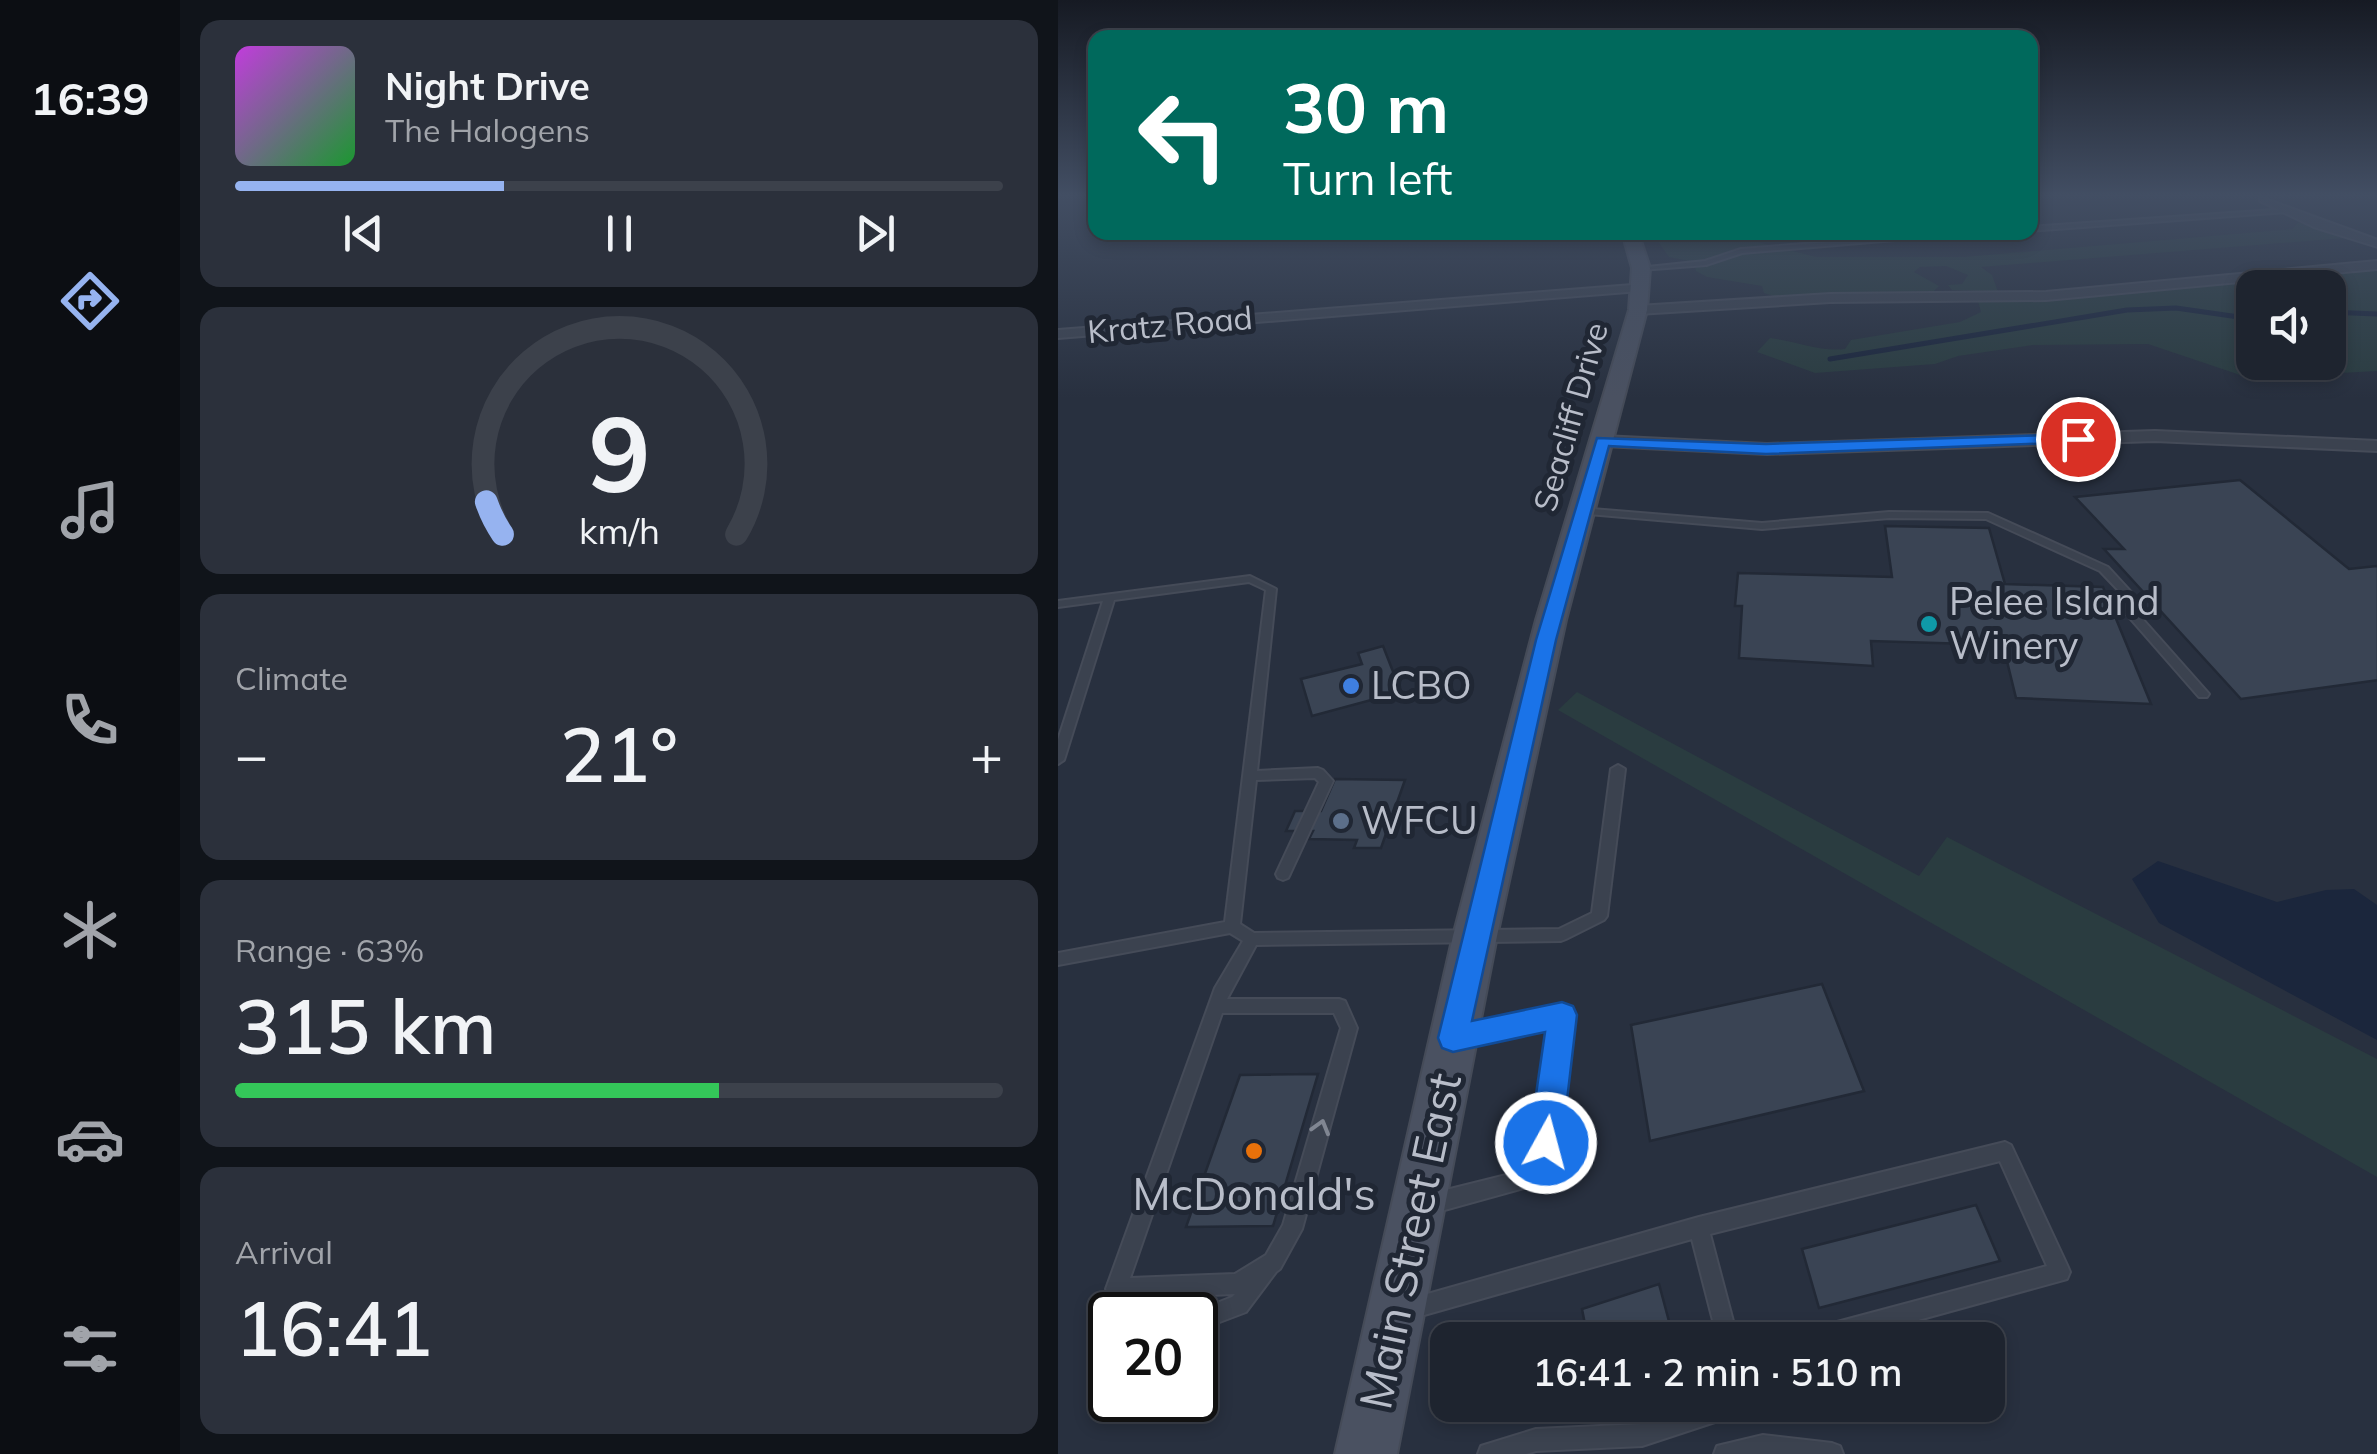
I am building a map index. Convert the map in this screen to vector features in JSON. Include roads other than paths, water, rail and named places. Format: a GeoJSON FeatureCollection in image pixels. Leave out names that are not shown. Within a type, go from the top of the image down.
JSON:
{"type":"FeatureCollection","features":[{"type":"Feature","properties":{"kind":"main road"},"geometry":{"type":"LineString","coordinates":[[1636,263],[1640,288]]}},
{"type":"Feature","properties":{"kind":"main road","name":"Seacliff Drive"},"geometry":{"type":"LineString","coordinates":[[1551,620],[1603,442],[1640,288]]}},
{"type":"Feature","properties":{"kind":"main road","name":"Main Street East"},"geometry":{"type":"LineString","coordinates":[[1366,1454],[1475,936],[1551,620]]}},
{"type":"Feature","properties":{"kind":"street","name":"Kratz Road"},"geometry":{"type":"LineString","coordinates":[[1058,334],[1640,288],[1830,298],[2046,296],[2378,265]]}},
{"type":"Feature","properties":{"kind":"street"},"geometry":{"type":"LineString","coordinates":[[1603,442],[1766,449],[2155,436],[2378,446]]}},
{"type":"Feature","properties":{"kind":"lane"},"geometry":{"type":"LineString","coordinates":[[1640,288],[1706,263]]}},
{"type":"Feature","properties":{"kind":"lane"},"geometry":{"type":"LineString","coordinates":[[1580,511],[1762,526],[1890,516],[1988,516],[2104,569],[2126,592],[2126,607],[2203,694]]}},
{"type":"Feature","properties":{"kind":"lane"},"geometry":{"type":"LineString","coordinates":[[1058,604],[1250,579],[1271,588],[1232,927]]}},
{"type":"Feature","properties":{"kind":"lane"},"geometry":{"type":"LineString","coordinates":[[1058,760],[1109,598]]}},
{"type":"Feature","properties":{"kind":"lane"},"geometry":{"type":"LineString","coordinates":[[1058,960],[1232,927],[1252,939],[1561,935],[1598,916],[1618,769]]}},
{"type":"Feature","properties":{"kind":"lane"},"geometry":{"type":"LineString","coordinates":[[1250,776],[1318,773],[1326,781],[1283,874]]}},
{"type":"Feature","properties":{"kind":"lane"},"geometry":{"type":"LineString","coordinates":[[1116,1289],[1217,1006],[1252,939]]}},
{"type":"Feature","properties":{"kind":"lane"},"geometry":{"type":"LineString","coordinates":[[1217,1006],[1339,1006],[1349,1028],[1292,1229],[1239,1306],[1218,1313]]}},
{"type":"Feature","properties":{"kind":"lane"},"geometry":{"type":"LineString","coordinates":[[1418,1207],[1542,1175],[1562,1015],[1453,1038]]}},
{"type":"Feature","properties":{"kind":"lane"},"geometry":{"type":"LineString","coordinates":[[1396,1313],[1699,1227],[2005,1150],[2060,1272],[1874,1322]]}},
{"type":"Feature","properties":{"kind":"lane"},"geometry":{"type":"LineString","coordinates":[[1699,1227],[1723,1322]]}},
{"type":"Feature","properties":{"kind":"lane"},"geometry":{"type":"LineString","coordinates":[[1116,1289],[1237,1284],[1272,1262]]}},
{"type":"Feature","properties":{"kind":"lane"},"geometry":{"type":"LineString","coordinates":[[1489,1454],[1642,1434],[1679,1422]]}},
{"type":"Feature","properties":{"kind":"lane"},"geometry":{"type":"LineString","coordinates":[[1725,1454],[1763,1446],[1832,1454]]}},
{"type":"Feature","properties":{"kind":"water"},"geometry":{"type":"Polygon","coordinates":[[[2158,861],[2277,902],[2326,890],[2354,889],[2377,905],[2377,1040],[2159,923],[2132,879],[2158,861]]]}},
{"type":"Feature","properties":{"kind":"waterway"},"geometry":{"type":"LineString","coordinates":[[1830,359],[2127,310],[2176,308],[2236,317]]}},
{"type":"Feature","properties":{"kind":"waterway"},"geometry":{"type":"LineString","coordinates":[[2346,313],[2378,314]]}},
{"type":"Feature","properties":{"kind":"place","name":"Pelee Island Winery"},"geometry":{"type":"Point","coordinates":[1929,624]}},
{"type":"Feature","properties":{"kind":"place","name":"LCBO"},"geometry":{"type":"Point","coordinates":[1351,686]}},
{"type":"Feature","properties":{"kind":"place","name":"WFCU"},"geometry":{"type":"Point","coordinates":[1341,821]}},
{"type":"Feature","properties":{"kind":"place","name":"McDonald's"},"geometry":{"type":"Point","coordinates":[1254,1151]}}]}
